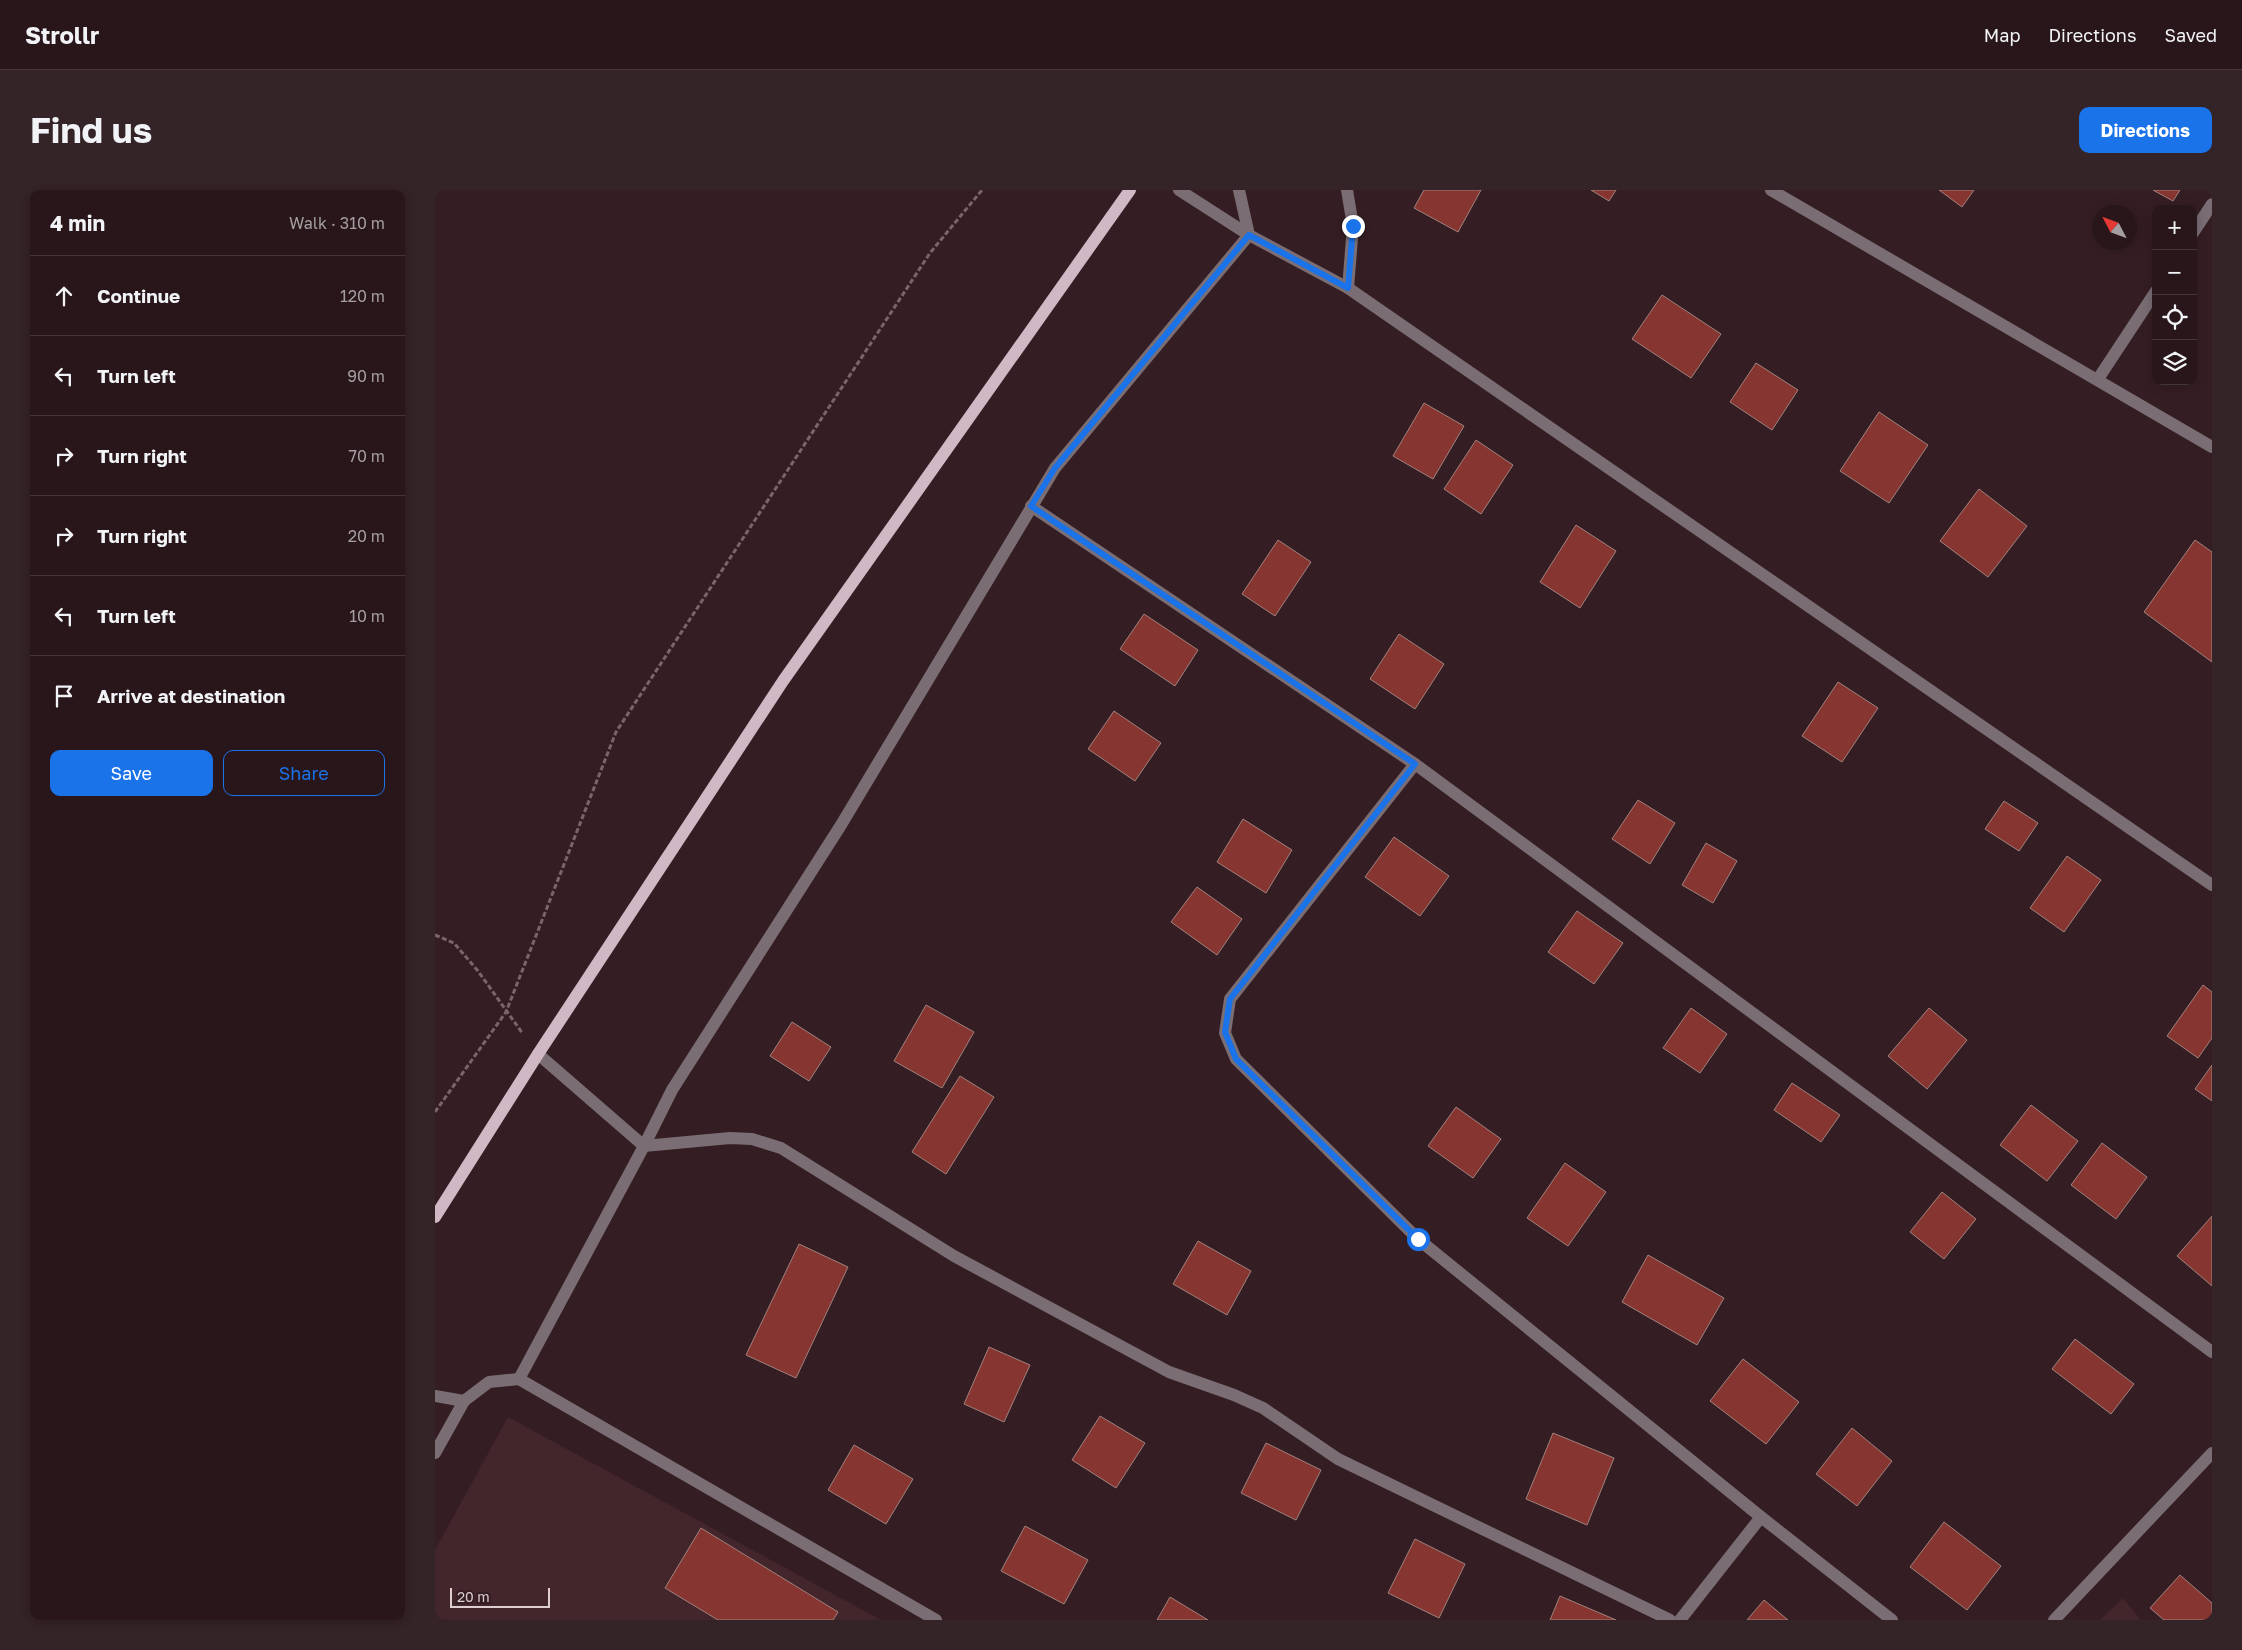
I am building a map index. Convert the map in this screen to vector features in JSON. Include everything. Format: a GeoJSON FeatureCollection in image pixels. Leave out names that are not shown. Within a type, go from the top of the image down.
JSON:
{"type":"FeatureCollection","features":[{"type":"Feature","properties":{"kind":"main road"},"geometry":{"type":"LineString","coordinates":[[435,1217],[538,1054],[783,681],[1130,190]]}},
{"type":"Feature","properties":{"kind":"street"},"geometry":{"type":"LineString","coordinates":[[1179,190],[1249,235],[1348,288],[2212,885]]}},
{"type":"Feature","properties":{"kind":"street"},"geometry":{"type":"LineString","coordinates":[[1239,190],[1249,235]]}},
{"type":"Feature","properties":{"kind":"street"},"geometry":{"type":"LineString","coordinates":[[1347,190],[1353,226],[1348,288]]}},
{"type":"Feature","properties":{"kind":"street"},"geometry":{"type":"LineString","coordinates":[[1771,190],[2212,447]]}},
{"type":"Feature","properties":{"kind":"street"},"geometry":{"type":"LineString","coordinates":[[2197,227],[2212,204]]}},
{"type":"Feature","properties":{"kind":"street"},"geometry":{"type":"LineString","coordinates":[[519,1379],[644,1146],[671,1090],[841,825],[1055,468],[1249,235]]}},
{"type":"Feature","properties":{"kind":"street"},"geometry":{"type":"LineString","coordinates":[[2098,379],[2153,295]]}},
{"type":"Feature","properties":{"kind":"street"},"geometry":{"type":"LineString","coordinates":[[1031,506],[1415,764],[2212,1352]]}},
{"type":"Feature","properties":{"kind":"street"},"geometry":{"type":"LineString","coordinates":[[1415,764],[1230,999],[1225,1032],[1236,1059],[1418,1239],[1761,1517],[1892,1620]]}},
{"type":"Feature","properties":{"kind":"street"},"geometry":{"type":"LineString","coordinates":[[538,1054],[644,1146],[730,1138],[752,1139],[781,1148],[954,1256],[1169,1372],[1263,1408],[1338,1459],[1670,1620]]}},
{"type":"Feature","properties":{"kind":"street"},"geometry":{"type":"LineString","coordinates":[[435,1453],[464,1401],[489,1382],[519,1379],[936,1620]]}},
{"type":"Feature","properties":{"kind":"street"},"geometry":{"type":"LineString","coordinates":[[435,1396],[464,1401]]}},
{"type":"Feature","properties":{"kind":"street"},"geometry":{"type":"LineString","coordinates":[[2054,1620],[2212,1453]]}},
{"type":"Feature","properties":{"kind":"street"},"geometry":{"type":"LineString","coordinates":[[1679,1620],[1761,1517]]}},
{"type":"Feature","properties":{"kind":"path"},"geometry":{"type":"LineString","coordinates":[[435,1112],[506,1012],[615,732],[930,253],[982,190]]}},
{"type":"Feature","properties":{"kind":"path"},"geometry":{"type":"LineString","coordinates":[[435,935],[454,943],[478,971],[506,1012]]}},
{"type":"Feature","properties":{"kind":"shaded area"},"geometry":{"type":"Polygon","coordinates":[[[508,1417],[881,1620],[435,1620],[435,1550],[508,1417]]]}},
{"type":"Feature","properties":{"kind":"shaded area"},"geometry":{"type":"Polygon","coordinates":[[[2123,1598],[2141,1620],[2100,1620],[2123,1598]]]}},
{"type":"Feature","properties":{"kind":"building"},"geometry":{"type":"Polygon","coordinates":[[[1424,190],[1481,190],[1458,232],[1414,208],[1424,190]]]}},
{"type":"Feature","properties":{"kind":"building"},"geometry":{"type":"Polygon","coordinates":[[[1591,190],[1616,190],[1609,201],[1591,190]]]}},
{"type":"Feature","properties":{"kind":"building"},"geometry":{"type":"Polygon","coordinates":[[[1939,190],[1974,190],[1962,207],[1939,190]]]}},
{"type":"Feature","properties":{"kind":"building"},"geometry":{"type":"Polygon","coordinates":[[[2153,190],[2180,190],[2173,201],[2153,190]]]}},
{"type":"Feature","properties":{"kind":"building"},"geometry":{"type":"Polygon","coordinates":[[[1662,295],[1721,334],[1691,378],[1632,339],[1662,295]]]}},
{"type":"Feature","properties":{"kind":"building"},"geometry":{"type":"Polygon","coordinates":[[[1756,363],[1798,390],[1772,430],[1730,402],[1756,363]]]}},
{"type":"Feature","properties":{"kind":"building"},"geometry":{"type":"Polygon","coordinates":[[[1424,403],[1464,426],[1433,479],[1393,456],[1424,403]]]}},
{"type":"Feature","properties":{"kind":"building"},"geometry":{"type":"Polygon","coordinates":[[[1879,412],[1928,445],[1889,503],[1840,471],[1879,412]]]}},
{"type":"Feature","properties":{"kind":"building"},"geometry":{"type":"Polygon","coordinates":[[[1476,440],[1513,465],[1481,514],[1444,489],[1476,440]]]}},
{"type":"Feature","properties":{"kind":"building"},"geometry":{"type":"Polygon","coordinates":[[[1979,489],[2027,526],[1988,577],[1940,541],[1979,489]]]}},
{"type":"Feature","properties":{"kind":"building"},"geometry":{"type":"Polygon","coordinates":[[[1576,525],[1616,551],[1580,608],[1540,582],[1576,525]]]}},
{"type":"Feature","properties":{"kind":"building"},"geometry":{"type":"Polygon","coordinates":[[[1278,540],[1311,562],[1275,616],[1242,594],[1278,540]]]}},
{"type":"Feature","properties":{"kind":"building"},"geometry":{"type":"Polygon","coordinates":[[[2195,540],[2212,552],[2212,662],[2144,612],[2195,540]]]}},
{"type":"Feature","properties":{"kind":"building"},"geometry":{"type":"Polygon","coordinates":[[[1144,614],[1198,650],[1175,686],[1120,649],[1144,614]]]}},
{"type":"Feature","properties":{"kind":"building"},"geometry":{"type":"Polygon","coordinates":[[[1399,634],[1444,664],[1415,709],[1370,679],[1399,634]]]}},
{"type":"Feature","properties":{"kind":"building"},"geometry":{"type":"Polygon","coordinates":[[[1838,682],[1878,708],[1842,762],[1802,736],[1838,682]]]}},
{"type":"Feature","properties":{"kind":"building"},"geometry":{"type":"Polygon","coordinates":[[[1114,711],[1161,743],[1135,781],[1088,749],[1114,711]]]}},
{"type":"Feature","properties":{"kind":"building"},"geometry":{"type":"Polygon","coordinates":[[[1638,800],[1675,823],[1650,864],[1612,839],[1638,800]]]}},
{"type":"Feature","properties":{"kind":"building"},"geometry":{"type":"Polygon","coordinates":[[[2004,801],[2038,823],[2019,851],[1985,829],[2004,801]]]}},
{"type":"Feature","properties":{"kind":"building"},"geometry":{"type":"Polygon","coordinates":[[[1243,819],[1292,850],[1266,893],[1217,862],[1243,819]]]}},
{"type":"Feature","properties":{"kind":"building"},"geometry":{"type":"Polygon","coordinates":[[[1394,837],[1449,876],[1420,916],[1365,877],[1394,837]]]}},
{"type":"Feature","properties":{"kind":"building"},"geometry":{"type":"Polygon","coordinates":[[[1706,843],[1737,861],[1713,903],[1682,885],[1706,843]]]}},
{"type":"Feature","properties":{"kind":"building"},"geometry":{"type":"Polygon","coordinates":[[[2067,856],[2101,880],[2064,932],[2030,908],[2067,856]]]}},
{"type":"Feature","properties":{"kind":"building"},"geometry":{"type":"Polygon","coordinates":[[[1197,887],[1242,919],[1217,955],[1171,922],[1197,887]]]}},
{"type":"Feature","properties":{"kind":"building"},"geometry":{"type":"Polygon","coordinates":[[[1577,911],[1623,943],[1594,984],[1548,952],[1577,911]]]}},
{"type":"Feature","properties":{"kind":"building"},"geometry":{"type":"Polygon","coordinates":[[[2203,985],[2212,992],[2212,1038],[2198,1058],[2167,1036],[2203,985]]]}},
{"type":"Feature","properties":{"kind":"building"},"geometry":{"type":"Polygon","coordinates":[[[926,1005],[974,1032],[942,1088],[894,1061],[926,1005]]]}},
{"type":"Feature","properties":{"kind":"building"},"geometry":{"type":"Polygon","coordinates":[[[1691,1008],[1727,1034],[1700,1073],[1663,1048],[1691,1008]]]}},
{"type":"Feature","properties":{"kind":"building"},"geometry":{"type":"Polygon","coordinates":[[[1929,1008],[1967,1040],[1927,1089],[1888,1056],[1929,1008]]]}},
{"type":"Feature","properties":{"kind":"building"},"geometry":{"type":"Polygon","coordinates":[[[792,1022],[831,1047],[809,1081],[770,1056],[792,1022]]]}},
{"type":"Feature","properties":{"kind":"building"},"geometry":{"type":"Polygon","coordinates":[[[2212,1065],[2212,1101],[2195,1089],[2212,1065]]]}},
{"type":"Feature","properties":{"kind":"building"},"geometry":{"type":"Polygon","coordinates":[[[960,1076],[994,1097],[946,1174],[912,1152],[960,1076]]]}},
{"type":"Feature","properties":{"kind":"building"},"geometry":{"type":"Polygon","coordinates":[[[1792,1083],[1840,1115],[1821,1142],[1774,1110],[1792,1083]]]}},
{"type":"Feature","properties":{"kind":"building"},"geometry":{"type":"Polygon","coordinates":[[[2031,1105],[2078,1141],[2047,1181],[2000,1145],[2031,1105]]]}},
{"type":"Feature","properties":{"kind":"building"},"geometry":{"type":"Polygon","coordinates":[[[1456,1107],[1501,1139],[1473,1178],[1428,1146],[1456,1107]]]}},
{"type":"Feature","properties":{"kind":"building"},"geometry":{"type":"Polygon","coordinates":[[[2102,1143],[2147,1177],[2116,1219],[2071,1185],[2102,1143]]]}},
{"type":"Feature","properties":{"kind":"building"},"geometry":{"type":"Polygon","coordinates":[[[1565,1163],[1606,1192],[1568,1246],[1527,1218],[1565,1163]]]}},
{"type":"Feature","properties":{"kind":"building"},"geometry":{"type":"Polygon","coordinates":[[[1942,1192],[1976,1219],[1944,1259],[1910,1232],[1942,1192]]]}},
{"type":"Feature","properties":{"kind":"building"},"geometry":{"type":"Polygon","coordinates":[[[2212,1216],[2212,1286],[2177,1256],[2212,1216]]]}},
{"type":"Feature","properties":{"kind":"building"},"geometry":{"type":"Polygon","coordinates":[[[1198,1241],[1251,1271],[1227,1315],[1173,1284],[1198,1241]]]}},
{"type":"Feature","properties":{"kind":"building"},"geometry":{"type":"Polygon","coordinates":[[[799,1244],[848,1267],[796,1378],[746,1355],[799,1244]]]}},
{"type":"Feature","properties":{"kind":"building"},"geometry":{"type":"Polygon","coordinates":[[[1648,1255],[1724,1298],[1697,1345],[1622,1302],[1648,1255]]]}},
{"type":"Feature","properties":{"kind":"building"},"geometry":{"type":"Polygon","coordinates":[[[2075,1339],[2134,1384],[2111,1414],[2052,1369],[2075,1339]]]}},
{"type":"Feature","properties":{"kind":"building"},"geometry":{"type":"Polygon","coordinates":[[[989,1347],[1030,1365],[1004,1422],[964,1404],[989,1347]]]}},
{"type":"Feature","properties":{"kind":"building"},"geometry":{"type":"Polygon","coordinates":[[[1743,1359],[1799,1402],[1766,1444],[1710,1401],[1743,1359]]]}},
{"type":"Feature","properties":{"kind":"building"},"geometry":{"type":"Polygon","coordinates":[[[1100,1416],[1145,1443],[1116,1488],[1072,1460],[1100,1416]]]}},
{"type":"Feature","properties":{"kind":"building"},"geometry":{"type":"Polygon","coordinates":[[[1852,1428],[1892,1461],[1857,1506],[1816,1474],[1852,1428]]]}},
{"type":"Feature","properties":{"kind":"building"},"geometry":{"type":"Polygon","coordinates":[[[1553,1433],[1614,1458],[1587,1525],[1526,1499],[1553,1433]]]}},
{"type":"Feature","properties":{"kind":"building"},"geometry":{"type":"Polygon","coordinates":[[[1266,1443],[1321,1470],[1296,1520],[1241,1493],[1266,1443]]]}},
{"type":"Feature","properties":{"kind":"building"},"geometry":{"type":"Polygon","coordinates":[[[854,1445],[913,1479],[886,1524],[828,1490],[854,1445]]]}},
{"type":"Feature","properties":{"kind":"building"},"geometry":{"type":"Polygon","coordinates":[[[1944,1522],[2001,1566],[1967,1610],[1910,1567],[1944,1522]]]}},
{"type":"Feature","properties":{"kind":"building"},"geometry":{"type":"Polygon","coordinates":[[[1025,1526],[1088,1560],[1064,1604],[1001,1571],[1025,1526]]]}},
{"type":"Feature","properties":{"kind":"building"},"geometry":{"type":"Polygon","coordinates":[[[701,1528],[838,1612],[833,1620],[718,1620],[665,1588],[701,1528]]]}},
{"type":"Feature","properties":{"kind":"building"},"geometry":{"type":"Polygon","coordinates":[[[1415,1539],[1465,1564],[1439,1618],[1388,1593],[1415,1539]]]}},
{"type":"Feature","properties":{"kind":"building"},"geometry":{"type":"Polygon","coordinates":[[[2180,1575],[2212,1603],[2212,1620],[2164,1620],[2150,1608],[2180,1575]]]}},
{"type":"Feature","properties":{"kind":"building"},"geometry":{"type":"Polygon","coordinates":[[[1560,1596],[1616,1620],[1550,1620],[1560,1596]]]}},
{"type":"Feature","properties":{"kind":"building"},"geometry":{"type":"Polygon","coordinates":[[[1170,1597],[1208,1620],[1157,1620],[1170,1597]]]}},
{"type":"Feature","properties":{"kind":"building"},"geometry":{"type":"Polygon","coordinates":[[[1764,1600],[1788,1620],[1747,1620],[1764,1600]]]}},
{"type":"Feature","properties":{"kind":"route"},"geometry":{"type":"LineString","coordinates":[[1353,226],[1348,288],[1249,235],[1055,468],[1031,506],[1415,764],[1230,999],[1225,1032],[1236,1059],[1418,1239]]}}]}
